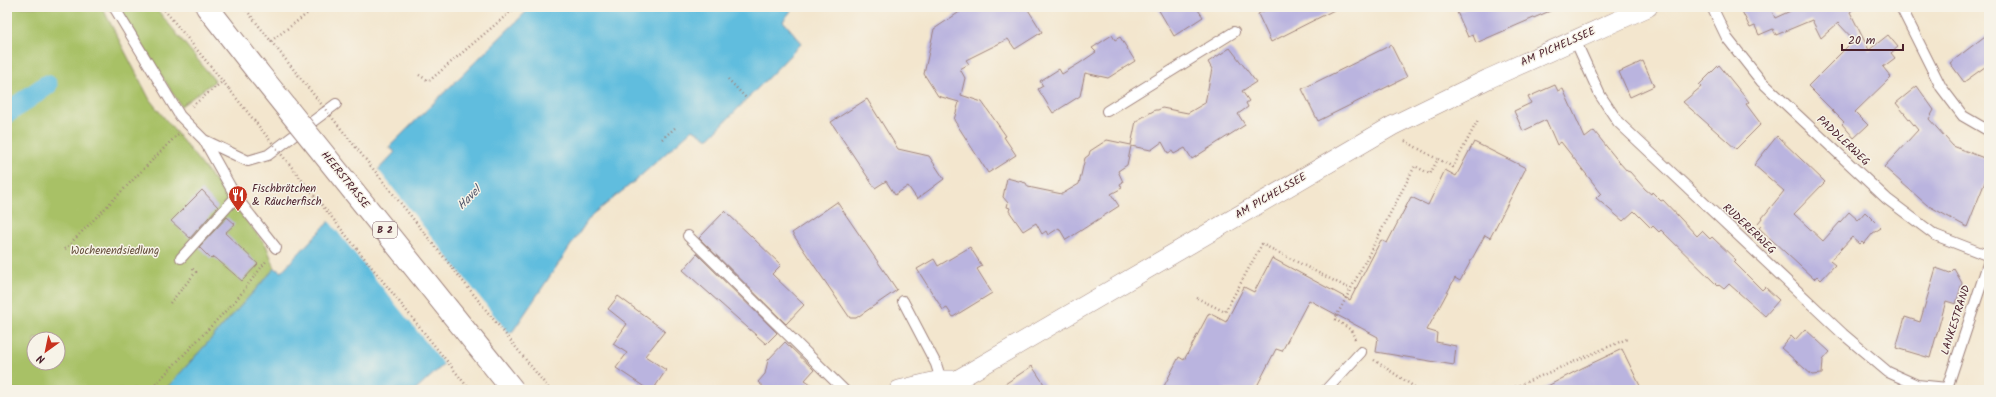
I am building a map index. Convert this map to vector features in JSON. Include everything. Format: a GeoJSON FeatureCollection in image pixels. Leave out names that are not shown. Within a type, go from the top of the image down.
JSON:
{"type":"FeatureCollection","features":[{"type":"Feature","properties":{"kind":"main road","name":"HEERSTRASSE"},"geometry":{"type":"LineString","coordinates":[[207,7],[513,390]]}},
{"type":"Feature","properties":{"kind":"street","name":"AM PICHELSSEE"},"geometry":{"type":"LineString","coordinates":[[899,390],[951,383],[1392,126],[1488,79],[1648,7]]}},
{"type":"Feature","properties":{"kind":"lane"},"geometry":{"type":"LineString","coordinates":[[114,7],[180,116],[204,140],[236,197],[276,248]]}},
{"type":"Feature","properties":{"kind":"lane","name":"PADDLERWEG"},"geometry":{"type":"LineString","coordinates":[[1712,7],[1727,38],[1761,81],[1887,199],[1935,235],[1989,256]]}},
{"type":"Feature","properties":{"kind":"lane"},"geometry":{"type":"LineString","coordinates":[[1901,7],[1940,87],[1962,116],[1989,131]]}},
{"type":"Feature","properties":{"kind":"lane"},"geometry":{"type":"LineString","coordinates":[[1107,111],[1234,32]]}},
{"type":"Feature","properties":{"kind":"lane","name":"RUDERERWEG"},"geometry":{"type":"LineString","coordinates":[[1575,40],[1600,95],[1618,122],[1843,334],[1888,372],[1917,385],[1947,388]]}},
{"type":"Feature","properties":{"kind":"lane"},"geometry":{"type":"LineString","coordinates":[[204,140],[248,161],[268,156],[336,104]]}},
{"type":"Feature","properties":{"kind":"lane"},"geometry":{"type":"LineString","coordinates":[[181,258],[236,197]]}},
{"type":"Feature","properties":{"kind":"lane"},"geometry":{"type":"LineString","coordinates":[[688,236],[844,390]]}},
{"type":"Feature","properties":{"kind":"lane","name":"LANKESTRAND"},"geometry":{"type":"LineString","coordinates":[[1947,388],[1989,261]]}},
{"type":"Feature","properties":{"kind":"lane"},"geometry":{"type":"LineString","coordinates":[[903,301],[936,364],[951,383]]}},
{"type":"Feature","properties":{"kind":"lane"},"geometry":{"type":"LineString","coordinates":[[1326,390],[1361,352]]}},
{"type":"Feature","properties":{"kind":"path"},"geometry":{"type":"LineString","coordinates":[[162,7],[470,390]]}},
{"type":"Feature","properties":{"kind":"path"},"geometry":{"type":"LineString","coordinates":[[244,7],[550,390]]}},
{"type":"Feature","properties":{"kind":"path"},"geometry":{"type":"LineString","coordinates":[[271,41],[316,7]]}},
{"type":"Feature","properties":{"kind":"path"},"geometry":{"type":"LineString","coordinates":[[419,75],[429,81],[516,7]]}},
{"type":"Feature","properties":{"kind":"path"},"geometry":{"type":"LineString","coordinates":[[728,79],[747,99]]}},
{"type":"Feature","properties":{"kind":"path"},"geometry":{"type":"LineString","coordinates":[[65,249],[181,131],[180,116],[222,82]]}},
{"type":"Feature","properties":{"kind":"path"},"geometry":{"type":"LineString","coordinates":[[1392,126],[1399,138],[1453,167],[1478,120]]}},
{"type":"Feature","properties":{"kind":"path"},"geometry":{"type":"LineString","coordinates":[[662,139],[675,128]]}},
{"type":"Feature","properties":{"kind":"path"},"geometry":{"type":"LineString","coordinates":[[1418,390],[1361,352],[1351,330],[1335,319],[1415,166],[1430,174],[1438,159]]}},
{"type":"Feature","properties":{"kind":"path"},"geometry":{"type":"LineString","coordinates":[[1198,298],[1225,312],[1262,244],[1350,289]]}},
{"type":"Feature","properties":{"kind":"path"},"geometry":{"type":"LineString","coordinates":[[150,390],[237,299],[276,248]]}},
{"type":"Feature","properties":{"kind":"path"},"geometry":{"type":"LineString","coordinates":[[170,303],[196,272],[181,258]]}},
{"type":"Feature","properties":{"kind":"path"},"geometry":{"type":"LineString","coordinates":[[1508,390],[1629,338]]}},
{"type":"Feature","properties":{"kind":"green space","name":"Wochenendsiedlung"},"geometry":{"type":"Polygon","coordinates":[[[7,7],[102,7],[150,100],[266,245],[275,268],[165,390],[7,390],[7,7]]]}},
{"type":"Feature","properties":{"kind":"green space"},"geometry":{"type":"Polygon","coordinates":[[[118,7],[155,7],[215,81],[181,106],[118,7]]]}},
{"type":"Feature","properties":{"kind":"water","name":"Havel"},"geometry":{"type":"Polygon","coordinates":[[[531,7],[794,7],[783,21],[802,43],[708,139],[693,129],[636,180],[590,217],[513,331],[443,365],[416,390],[165,390],[275,268],[281,272],[395,152],[389,147],[531,7]]]}},
{"type":"Feature","properties":{"kind":"pier"},"geometry":{"type":"Polygon","coordinates":[[[377,168],[510,335],[445,366],[328,220],[377,168]]]}},
{"type":"Feature","properties":{"kind":"building"},"geometry":{"type":"Polygon","coordinates":[[[967,7],[1027,8],[1042,32],[1015,49],[1008,39],[966,60],[969,64],[960,69],[965,78],[961,95],[982,102],[1006,136],[1004,137],[1016,155],[988,173],[954,120],[959,102],[938,96],[924,74],[934,29],[967,7]]]}},
{"type":"Feature","properties":{"kind":"building"},"geometry":{"type":"Polygon","coordinates":[[[1157,7],[1196,7],[1203,17],[1174,36],[1157,7]]]}},
{"type":"Feature","properties":{"kind":"building"},"geometry":{"type":"Polygon","coordinates":[[[1271,7],[1340,7],[1271,42],[1258,14],[1271,7]]]}},
{"type":"Feature","properties":{"kind":"building"},"geometry":{"type":"Polygon","coordinates":[[[1470,7],[1559,7],[1476,43],[1473,35],[1468,37],[1457,12],[1470,7]]]}},
{"type":"Feature","properties":{"kind":"building"},"geometry":{"type":"Polygon","coordinates":[[[1740,7],[1770,7],[1775,18],[1799,7],[1856,7],[1850,12],[1869,50],[1888,35],[1898,47],[1891,53],[1895,58],[1883,67],[1891,77],[1855,112],[1868,125],[1854,138],[1842,124],[1844,122],[1808,86],[1854,40],[1838,23],[1821,38],[1812,20],[1776,35],[1773,29],[1759,35],[1755,26],[1750,28],[1740,7]]]}},
{"type":"Feature","properties":{"kind":"building"},"geometry":{"type":"Polygon","coordinates":[[[1989,33],[1989,64],[1964,82],[1950,63],[1989,33]]]}},
{"type":"Feature","properties":{"kind":"building"},"geometry":{"type":"Polygon","coordinates":[[[1112,35],[1115,40],[1120,37],[1135,61],[1108,78],[1085,73],[1080,96],[1053,113],[1038,89],[1043,86],[1040,81],[1059,69],[1062,74],[1080,63],[1096,52],[1092,48],[1112,35]]]}},
{"type":"Feature","properties":{"kind":"building"},"geometry":{"type":"Polygon","coordinates":[[[1391,45],[1407,77],[1318,121],[1302,89],[1391,45]]]}},
{"type":"Feature","properties":{"kind":"building"},"geometry":{"type":"Polygon","coordinates":[[[1230,48],[1256,82],[1242,91],[1249,101],[1246,103],[1248,107],[1238,114],[1245,125],[1192,159],[1185,148],[1174,154],[1172,151],[1168,153],[1162,142],[1151,150],[1131,146],[1127,165],[1118,171],[1123,182],[1120,184],[1122,188],[1111,194],[1119,206],[1066,240],[1059,228],[1048,235],[1046,231],[1042,234],[1036,223],[1023,231],[1009,211],[1010,208],[1007,207],[1008,203],[1003,197],[1007,178],[1026,183],[1028,187],[1062,194],[1079,184],[1085,158],[1089,155],[1090,151],[1107,140],[1131,145],[1136,121],[1155,110],[1162,108],[1188,113],[1205,103],[1212,69],[1208,62],[1230,48]]]}},
{"type":"Feature","properties":{"kind":"building"},"geometry":{"type":"Polygon","coordinates":[[[1643,61],[1654,86],[1630,97],[1619,72],[1643,61]]]}},
{"type":"Feature","properties":{"kind":"building"},"geometry":{"type":"Polygon","coordinates":[[[1719,65],[1749,102],[1746,104],[1761,124],[1736,149],[1683,102],[1701,87],[1699,85],[1719,65]]]}},
{"type":"Feature","properties":{"kind":"building"},"geometry":{"type":"Polygon","coordinates":[[[1555,85],[1558,91],[1563,89],[1585,138],[1594,131],[1619,162],[1645,189],[1651,194],[1652,192],[1661,201],[1663,200],[1697,236],[1702,231],[1710,239],[1712,237],[1736,260],[1734,262],[1762,290],[1765,287],[1779,300],[1765,316],[1729,284],[1724,289],[1719,285],[1718,286],[1661,230],[1659,232],[1653,226],[1651,228],[1634,211],[1623,221],[1596,198],[1601,193],[1561,142],[1557,145],[1546,120],[1523,131],[1514,111],[1531,103],[1528,97],[1555,85]]]}},
{"type":"Feature","properties":{"kind":"building"},"geometry":{"type":"Polygon","coordinates":[[[1917,86],[1934,110],[1929,119],[1953,146],[1989,160],[1989,172],[1967,227],[1927,205],[1884,167],[1918,130],[1896,103],[1917,86]]]}},
{"type":"Feature","properties":{"kind":"building"},"geometry":{"type":"Polygon","coordinates":[[[867,99],[898,149],[929,156],[944,179],[917,199],[908,186],[895,195],[886,181],[875,188],[831,122],[867,99]]]}},
{"type":"Feature","properties":{"kind":"building"},"geometry":{"type":"Polygon","coordinates":[[[1777,136],[1825,182],[1794,214],[1823,241],[1849,212],[1858,220],[1865,212],[1881,228],[1873,233],[1864,244],[1862,242],[1860,244],[1852,237],[1830,261],[1835,265],[1821,280],[1817,276],[1814,279],[1759,228],[1761,226],[1758,223],[1784,191],[1754,165],[1777,136]]]}},
{"type":"Feature","properties":{"kind":"building"},"geometry":{"type":"Polygon","coordinates":[[[1474,142],[1526,168],[1490,238],[1485,235],[1460,281],[1455,278],[1427,330],[1437,333],[1436,342],[1456,346],[1454,365],[1376,352],[1378,337],[1309,300],[1282,351],[1276,349],[1255,390],[1162,390],[1179,357],[1184,360],[1209,313],[1226,322],[1244,287],[1254,292],[1272,258],[1350,300],[1381,240],[1387,243],[1411,197],[1428,205],[1445,170],[1456,176],[1474,142]]]}},
{"type":"Feature","properties":{"kind":"building"},"geometry":{"type":"Polygon","coordinates":[[[202,190],[218,207],[190,238],[171,221],[202,190]]]}},
{"type":"Feature","properties":{"kind":"building"},"geometry":{"type":"Polygon","coordinates":[[[837,202],[897,290],[856,318],[850,318],[792,233],[837,202]]]}},
{"type":"Feature","properties":{"kind":"building"},"geometry":{"type":"Polygon","coordinates":[[[725,211],[781,265],[772,274],[804,305],[786,324],[699,238],[725,211]]]}},
{"type":"Feature","properties":{"kind":"building"},"geometry":{"type":"Polygon","coordinates":[[[227,217],[235,224],[225,233],[258,264],[242,281],[219,261],[213,257],[211,259],[199,247],[227,217]]]}},
{"type":"Feature","properties":{"kind":"building"},"geometry":{"type":"Polygon","coordinates":[[[970,247],[982,266],[977,269],[992,293],[953,317],[947,308],[943,310],[917,269],[934,259],[938,266],[970,247]]]}},
{"type":"Feature","properties":{"kind":"building"},"geometry":{"type":"Polygon","coordinates":[[[697,254],[777,333],[766,344],[683,270],[697,254]]]}},
{"type":"Feature","properties":{"kind":"building"},"geometry":{"type":"Polygon","coordinates":[[[1936,268],[1950,273],[1954,269],[1962,283],[1956,304],[1946,301],[1930,358],[1896,348],[1905,317],[1920,322],[1936,268]]]}},
{"type":"Feature","properties":{"kind":"building"},"geometry":{"type":"Polygon","coordinates":[[[618,296],[665,331],[645,356],[666,370],[653,390],[649,390],[616,368],[627,353],[613,344],[627,324],[608,309],[618,296]]]}},
{"type":"Feature","properties":{"kind":"building"},"geometry":{"type":"Polygon","coordinates":[[[1805,329],[1830,352],[1823,360],[1822,374],[1812,375],[1781,348],[1791,336],[1795,340],[1805,329]]]}},
{"type":"Feature","properties":{"kind":"building"},"geometry":{"type":"Polygon","coordinates":[[[785,342],[814,370],[805,380],[820,390],[767,390],[758,382],[765,374],[768,360],[785,342]]]}},
{"type":"Feature","properties":{"kind":"building"},"geometry":{"type":"Polygon","coordinates":[[[1622,349],[1642,390],[1540,390],[1582,368],[1622,349]]]}},
{"type":"Feature","properties":{"kind":"building"},"geometry":{"type":"Polygon","coordinates":[[[1032,366],[1048,390],[996,390],[1032,366]]]}},
{"type":"Feature","properties":{"kind":"waterway"},"geometry":{"type":"LineString","coordinates":[[7,113],[47,85]]}},
{"type":"Feature","properties":{"kind":"place","name":"Fischbrötchen & Räucherfisch"},"geometry":{"type":"Point","coordinates":[238,212]}}]}
